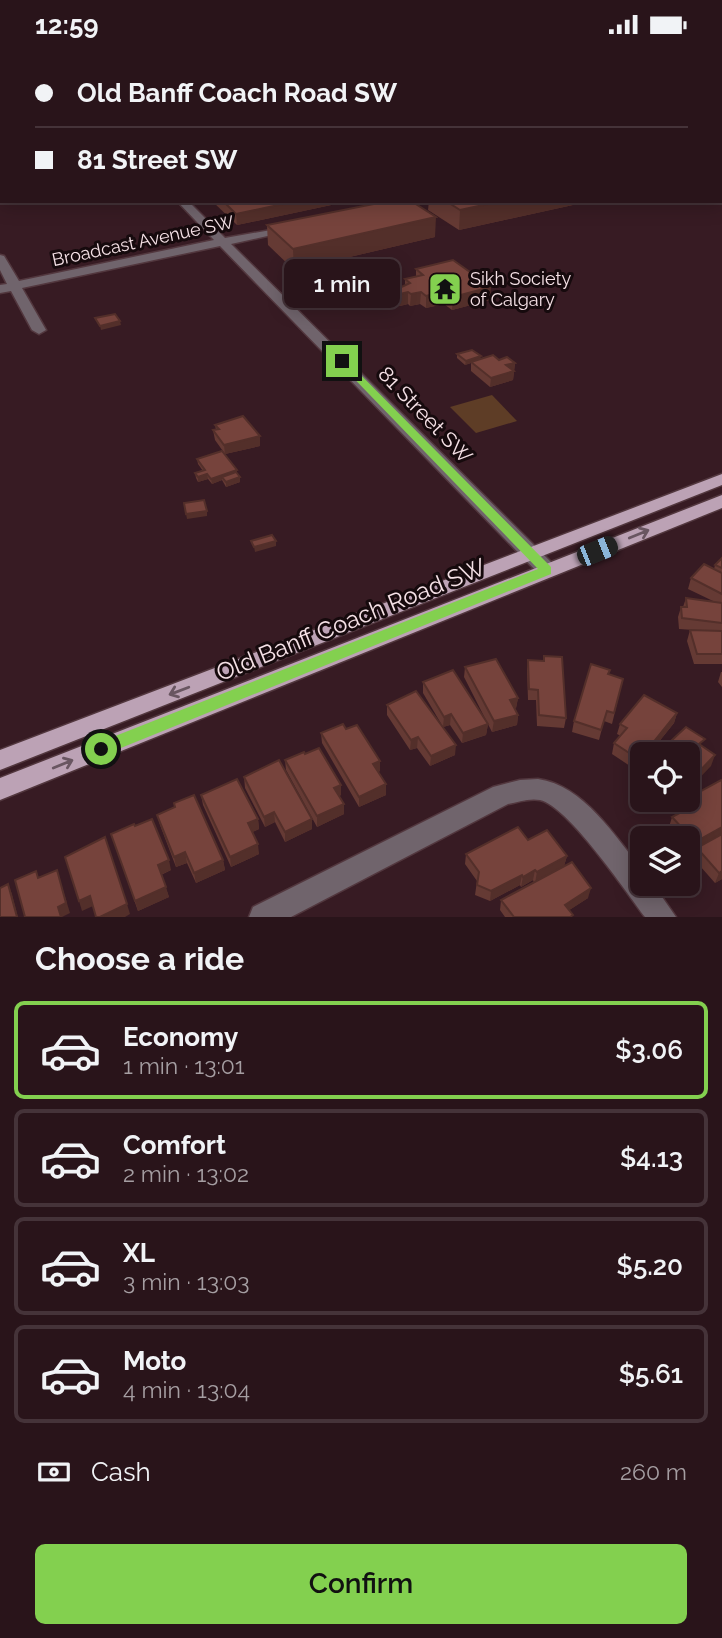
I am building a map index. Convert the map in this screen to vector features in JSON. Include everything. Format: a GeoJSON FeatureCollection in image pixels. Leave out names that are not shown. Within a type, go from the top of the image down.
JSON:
{"type":"FeatureCollection","features":[{"type":"Feature","properties":{"kind":"main road","name":"Old Banff Coach Road SW"},"geometry":{"type":"LineString","coordinates":[[0,760],[722,479]]}},
{"type":"Feature","properties":{"kind":"main road","name":"Old Banff Coach Road SW"},"geometry":{"type":"LineString","coordinates":[[0,789],[722,501]]}},
{"type":"Feature","properties":{"kind":"street","name":"81 Street SW"},"geometry":{"type":"LineString","coordinates":[[184,203],[547,571]]}},
{"type":"Feature","properties":{"kind":"street","name":"Broadcast Avenue SW"},"geometry":{"type":"LineString","coordinates":[[0,289],[300,226]]}},
{"type":"Feature","properties":{"kind":"street"},"geometry":{"type":"LineString","coordinates":[[0,259],[39,330]]}},
{"type":"Feature","properties":{"kind":"street"},"geometry":{"type":"LineString","coordinates":[[263,917],[502,795],[526,789],[548,791],[570,804],[662,917]]}},
{"type":"Feature","properties":{"kind":"shaded area"},"geometry":{"type":"Polygon","coordinates":[[[492,395],[517,421],[476,433],[450,407],[492,395]]]}},
{"type":"Feature","properties":{"kind":"building"},"geometry":{"type":"Polygon","coordinates":[[[225,203],[288,203],[236,214],[225,203]]]}},
{"type":"Feature","properties":{"kind":"building"},"geometry":{"type":"Polygon","coordinates":[[[379,203],[414,203],[436,217],[293,249],[267,225],[379,203]]]}},
{"type":"Feature","properties":{"kind":"building"},"geometry":{"type":"Polygon","coordinates":[[[449,203],[493,203],[460,210],[449,203]]]}},
{"type":"Feature","properties":{"kind":"building"},"geometry":{"type":"Polygon","coordinates":[[[453,260],[491,287],[453,297],[445,291],[426,296],[421,292],[400,294],[395,290],[410,283],[405,279],[423,275],[416,269],[453,260]]]}},
{"type":"Feature","properties":{"kind":"building"},"geometry":{"type":"Polygon","coordinates":[[[115,314],[120,321],[100,326],[95,318],[115,314]]]}},
{"type":"Feature","properties":{"kind":"building"},"geometry":{"type":"Polygon","coordinates":[[[472,350],[481,356],[466,361],[457,354],[472,350]]]}},
{"type":"Feature","properties":{"kind":"building"},"geometry":{"type":"Polygon","coordinates":[[[493,355],[499,360],[507,357],[515,363],[506,365],[514,371],[491,378],[471,362],[493,355]]]}},
{"type":"Feature","properties":{"kind":"building"},"geometry":{"type":"Polygon","coordinates":[[[243,416],[260,436],[224,445],[213,430],[219,429],[215,425],[243,416]]]}},
{"type":"Feature","properties":{"kind":"building"},"geometry":{"type":"Polygon","coordinates":[[[222,451],[237,470],[211,479],[207,474],[198,477],[195,473],[205,470],[197,459],[222,451]]]}},
{"type":"Feature","properties":{"kind":"building"},"geometry":{"type":"Polygon","coordinates":[[[236,472],[240,477],[226,482],[222,477],[236,472]]]}},
{"type":"Feature","properties":{"kind":"building"},"geometry":{"type":"Polygon","coordinates":[[[204,500],[207,511],[186,514],[184,503],[204,500]]]}},
{"type":"Feature","properties":{"kind":"building"},"geometry":{"type":"Polygon","coordinates":[[[272,535],[276,541],[254,547],[251,541],[272,535]]]}},
{"type":"Feature","properties":{"kind":"building"},"geometry":{"type":"Polygon","coordinates":[[[722,558],[722,568],[715,565],[722,558]]]}},
{"type":"Feature","properties":{"kind":"building"},"geometry":{"type":"Polygon","coordinates":[[[704,564],[722,573],[722,594],[691,578],[704,564]]]}},
{"type":"Feature","properties":{"kind":"building"},"geometry":{"type":"Polygon","coordinates":[[[686,598],[722,603],[722,623],[682,618],[681,607],[687,607],[686,598]]]}},
{"type":"Feature","properties":{"kind":"building"},"geometry":{"type":"Polygon","coordinates":[[[690,630],[722,631],[722,654],[697,654],[690,630]]]}},
{"type":"Feature","properties":{"kind":"building"},"geometry":{"type":"Polygon","coordinates":[[[544,656],[562,657],[566,718],[539,715],[538,690],[529,689],[528,660],[544,661],[544,656]]]}},
{"type":"Feature","properties":{"kind":"building"},"geometry":{"type":"Polygon","coordinates":[[[496,659],[518,698],[510,700],[518,715],[494,721],[465,667],[496,659]]]}},
{"type":"Feature","properties":{"kind":"building"},"geometry":{"type":"Polygon","coordinates":[[[591,664],[610,670],[608,674],[623,679],[614,713],[607,711],[601,730],[574,721],[591,664]]]}},
{"type":"Feature","properties":{"kind":"building"},"geometry":{"type":"Polygon","coordinates":[[[453,670],[488,724],[463,733],[451,714],[444,717],[423,682],[453,670]]]}},
{"type":"Feature","properties":{"kind":"building"},"geometry":{"type":"Polygon","coordinates":[[[416,691],[456,745],[431,756],[418,737],[411,740],[387,705],[416,691]]]}},
{"type":"Feature","properties":{"kind":"building"},"geometry":{"type":"Polygon","coordinates":[[[644,695],[677,713],[654,742],[630,742],[630,753],[614,743],[627,728],[620,724],[644,695]]]}},
{"type":"Feature","properties":{"kind":"building"},"geometry":{"type":"Polygon","coordinates":[[[343,724],[346,729],[357,725],[380,761],[373,764],[386,784],[359,797],[321,733],[343,724]]]}},
{"type":"Feature","properties":{"kind":"building"},"geometry":{"type":"Polygon","coordinates":[[[686,727],[705,739],[700,743],[670,742],[686,727]]]}},
{"type":"Feature","properties":{"kind":"building"},"geometry":{"type":"Polygon","coordinates":[[[700,745],[715,755],[700,771],[700,745]]]}},
{"type":"Feature","properties":{"kind":"building"},"geometry":{"type":"Polygon","coordinates":[[[319,748],[341,785],[334,788],[344,804],[317,816],[285,760],[319,748]]]}},
{"type":"Feature","properties":{"kind":"building"},"geometry":{"type":"Polygon","coordinates":[[[279,760],[312,819],[285,832],[274,812],[264,817],[244,777],[279,760]]]}},
{"type":"Feature","properties":{"kind":"building"},"geometry":{"type":"Polygon","coordinates":[[[237,779],[258,819],[248,823],[258,844],[230,857],[201,795],[237,779]]]}},
{"type":"Feature","properties":{"kind":"building"},"geometry":{"type":"Polygon","coordinates":[[[721,780],[722,782],[722,827],[700,839],[700,826],[680,826],[672,817],[682,812],[700,812],[700,791],[721,780]]]}},
{"type":"Feature","properties":{"kind":"building"},"geometry":{"type":"Polygon","coordinates":[[[194,795],[223,860],[194,873],[185,852],[174,857],[157,815],[175,807],[174,803],[194,795]]]}},
{"type":"Feature","properties":{"kind":"building"},"geometry":{"type":"Polygon","coordinates":[[[152,819],[169,860],[158,865],[166,887],[135,901],[111,834],[152,819]]]}},
{"type":"Feature","properties":{"kind":"building"},"geometry":{"type":"Polygon","coordinates":[[[518,827],[528,840],[547,830],[567,856],[491,891],[477,885],[479,872],[466,854],[518,827]]]}},
{"type":"Feature","properties":{"kind":"building"},"geometry":{"type":"Polygon","coordinates":[[[722,834],[722,871],[719,873],[700,851],[700,846],[722,834]]]}},
{"type":"Feature","properties":{"kind":"building"},"geometry":{"type":"Polygon","coordinates":[[[105,837],[127,904],[96,917],[90,896],[79,901],[65,857],[105,837]]]}},
{"type":"Feature","properties":{"kind":"building"},"geometry":{"type":"Polygon","coordinates":[[[572,862],[591,888],[565,905],[573,915],[570,917],[514,917],[501,900],[572,862]]]}},
{"type":"Feature","properties":{"kind":"building"},"geometry":{"type":"Polygon","coordinates":[[[57,870],[66,903],[58,907],[61,917],[25,917],[15,880],[36,871],[38,878],[57,870]]]}},
{"type":"Feature","properties":{"kind":"building"},"geometry":{"type":"Polygon","coordinates":[[[8,884],[17,917],[0,917],[0,888],[8,884]]]}},
{"type":"Feature","properties":{"kind":"place","name":"Sikh Society of Calgary"},"geometry":{"type":"Point","coordinates":[445,289]}},
{"type":"Feature","properties":{"kind":"route"},"geometry":{"type":"LineString","coordinates":[[101,749],[547,571],[342,361]]}}]}
